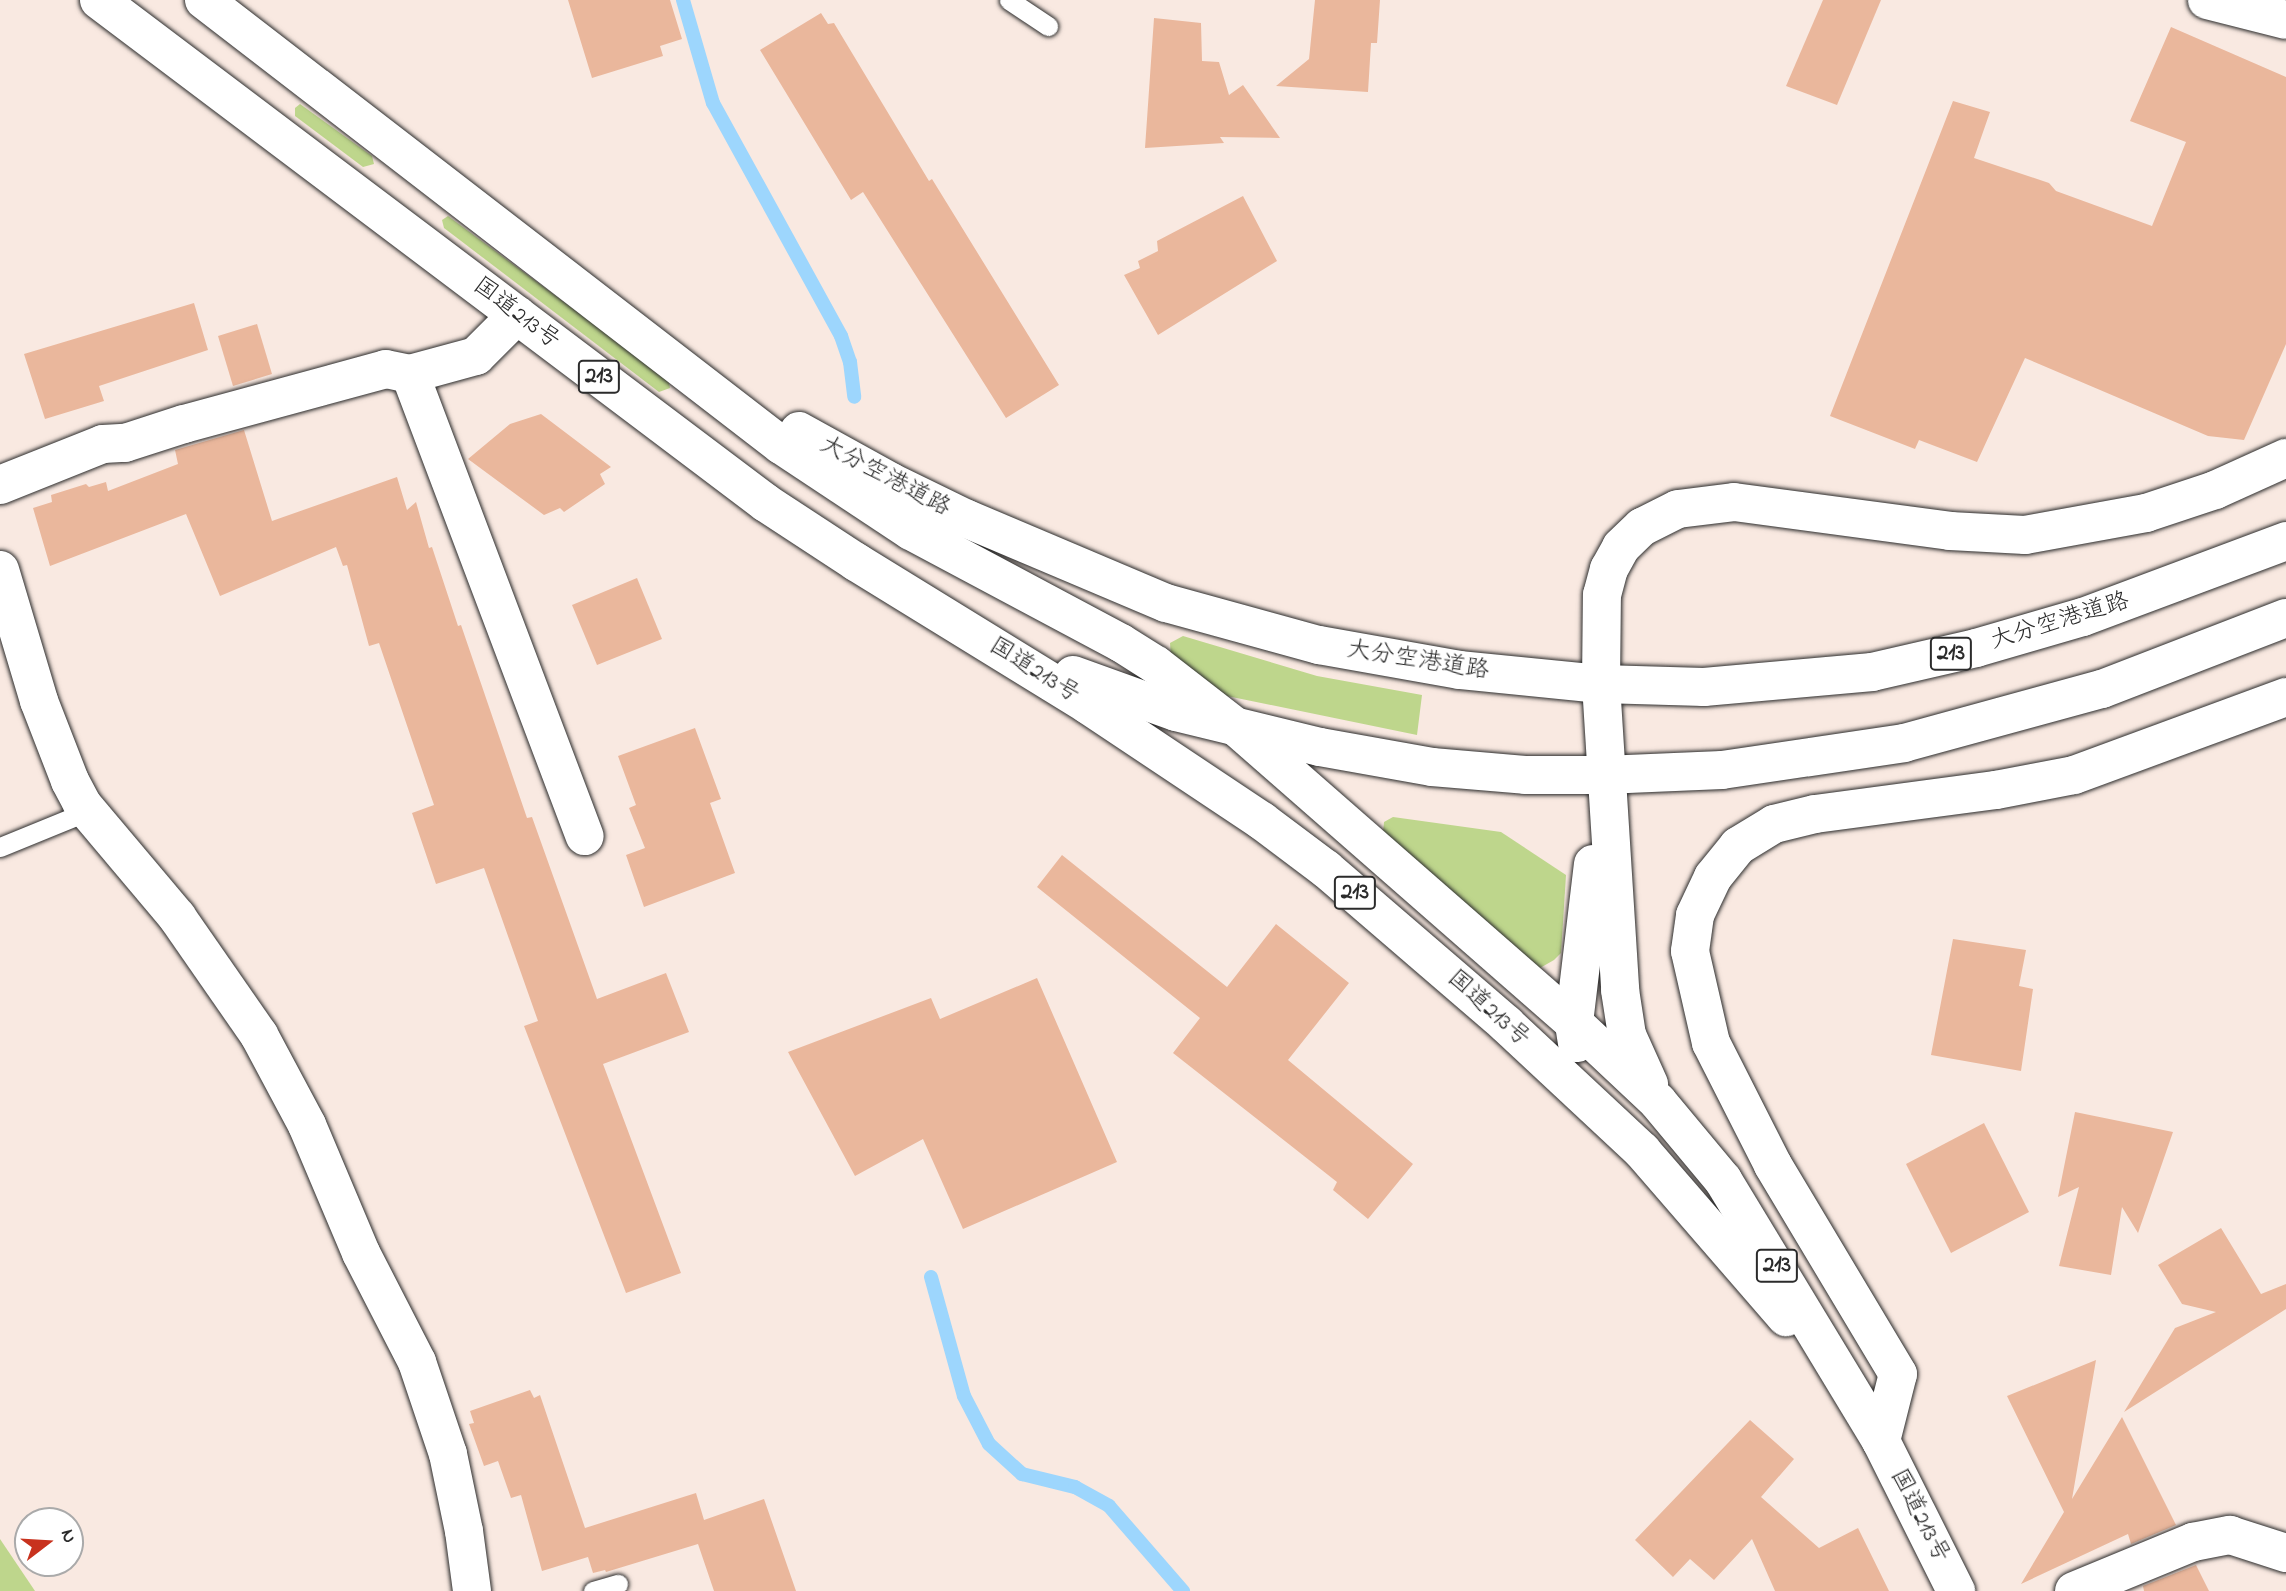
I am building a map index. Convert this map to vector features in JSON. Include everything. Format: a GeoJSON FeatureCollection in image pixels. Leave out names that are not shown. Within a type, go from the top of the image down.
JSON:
{"type":"FeatureCollection","features":[{"type":"Feature","properties":{"kind":"main road","name":"国道213号"},"geometry":{"type":"LineString","coordinates":[[99,0],[766,503],[856,562],[1088,705],[1262,821],[1326,869],[1506,1024],[1642,1151],[1776,1305],[1881,1441]]}},
{"type":"Feature","properties":{"kind":"main road","name":"国道213号"},"geometry":{"type":"LineString","coordinates":[[204,0],[781,445],[911,531],[1121,643],[1156,665],[1236,727],[1574,1023],[1658,1102],[1723,1180],[1881,1441],[1956,1591]]}},
{"type":"Feature","properties":{"kind":"main road"},"geometry":{"type":"LineString","coordinates":[[2207,0],[2286,20]]}},
{"type":"Feature","properties":{"kind":"main road","name":"大分空港道路"},"geometry":{"type":"LineString","coordinates":[[608,309],[807,436],[891,482],[1034,550],[1166,603],[1319,645],[1452,669],[1601,684],[1704,687],[1872,672],[1976,648],[2083,617],[2286,541]]}},
{"type":"Feature","properties":{"kind":"main road"},"geometry":{"type":"LineString","coordinates":[[0,485],[103,444],[125,443],[268,400],[386,369],[410,374],[476,356],[517,315]]}},
{"type":"Feature","properties":{"kind":"main road"},"geometry":{"type":"LineString","coordinates":[[410,374],[585,836]]}},
{"type":"Feature","properties":{"kind":"main road"},"geometry":{"type":"LineString","coordinates":[[1658,1102],[1627,1035],[1619,990],[1604,775],[1602,595],[1609,569],[1621,547],[1642,527],[1678,509],[1734,502],[1950,531],[2025,535],[2146,513],[2216,490],[2286,458]]}},
{"type":"Feature","properties":{"kind":"main road"},"geometry":{"type":"LineString","coordinates":[[0,570],[39,701],[82,804],[177,918],[222,978],[259,1035],[307,1125],[360,1253],[417,1362],[435,1409],[464,1531],[472,1591]]}},
{"type":"Feature","properties":{"kind":"main road","name":"213"},"geometry":{"type":"LineString","coordinates":[[947,616],[1056,668],[1123,695],[1236,727],[1320,747],[1432,767],[1525,775],[1723,770],[1904,743],[1980,725],[2102,689],[2286,618]]}},
{"type":"Feature","properties":{"kind":"main road"},"geometry":{"type":"LineString","coordinates":[[1881,1441],[1898,1374],[1773,1165],[1711,1043],[1690,951],[1695,915],[1713,877],[1738,846],[1774,824],[1815,814],[1996,790],[2074,775],[2286,697]]}},
{"type":"Feature","properties":{"kind":"main road"},"geometry":{"type":"LineString","coordinates":[[1604,775],[1574,1023],[1585,1063],[1663,1139],[1691,1181],[1712,1231]]}},
{"type":"Feature","properties":{"kind":"main road"},"geometry":{"type":"LineString","coordinates":[[2074,1591],[2193,1542],[2230,1535],[2286,1553]]}},
{"type":"Feature","properties":{"kind":"lane"},"geometry":{"type":"LineString","coordinates":[[1009,0],[1048,26]]}},
{"type":"Feature","properties":{"kind":"lane"},"geometry":{"type":"LineString","coordinates":[[0,847],[76,816],[82,804]]}},
{"type":"Feature","properties":{"kind":"lane"},"geometry":{"type":"LineString","coordinates":[[593,1591],[618,1584]]}},
{"type":"Feature","properties":{"kind":"green space"},"geometry":{"type":"Polygon","coordinates":[[[300,104],[372,156],[374,164],[363,167],[295,116],[295,108],[300,104]]]}},
{"type":"Feature","properties":{"kind":"green space"},"geometry":{"type":"Polygon","coordinates":[[[448,216],[668,379],[670,388],[659,392],[444,228],[442,220],[448,216]]]}},
{"type":"Feature","properties":{"kind":"green space"},"geometry":{"type":"Polygon","coordinates":[[[1183,636],[1317,676],[1422,695],[1417,735],[1227,696],[1171,656],[1170,643],[1183,636]]]}},
{"type":"Feature","properties":{"kind":"green space"},"geometry":{"type":"Polygon","coordinates":[[[1393,817],[1501,832],[1566,875],[1561,953],[1540,968],[1383,833],[1384,822],[1393,817]]]}},
{"type":"Feature","properties":{"kind":"green space"},"geometry":{"type":"Polygon","coordinates":[[[0,1539],[14,1560],[14,1577],[26,1577],[35,1591],[0,1591],[0,1539]]]}},
{"type":"Feature","properties":{"kind":"building"},"geometry":{"type":"Polygon","coordinates":[[[568,0],[670,0],[682,39],[660,46],[663,56],[592,78],[568,0]]]}},
{"type":"Feature","properties":{"kind":"building"},"geometry":{"type":"Polygon","coordinates":[[[1315,0],[1380,0],[1377,43],[1371,43],[1368,92],[1276,86],[1309,59],[1315,0]]]}},
{"type":"Feature","properties":{"kind":"building"},"geometry":{"type":"Polygon","coordinates":[[[1823,0],[1881,0],[1837,105],[1786,86],[1823,0]]]}},
{"type":"Feature","properties":{"kind":"building"},"geometry":{"type":"Polygon","coordinates":[[[821,13],[828,24],[834,23],[929,181],[932,179],[1059,385],[1006,418],[863,192],[851,200],[760,50],[821,13]]]}},
{"type":"Feature","properties":{"kind":"building"},"geometry":{"type":"Polygon","coordinates":[[[1154,18],[1201,23],[1202,61],[1219,62],[1229,95],[1243,85],[1280,138],[1220,137],[1224,143],[1145,148],[1154,18]]]}},
{"type":"Feature","properties":{"kind":"building"},"geometry":{"type":"Polygon","coordinates":[[[2171,27],[2286,77],[2286,344],[2244,440],[2208,436],[2025,358],[1977,462],[1919,440],[1915,449],[1830,416],[1953,101],[1990,112],[1974,158],[2049,183],[2056,191],[2152,226],[2186,142],[2130,121],[2171,27]]]}},
{"type":"Feature","properties":{"kind":"building"},"geometry":{"type":"Polygon","coordinates":[[[1243,196],[1277,261],[1158,335],[1124,275],[1140,268],[1138,261],[1158,251],[1157,241],[1243,196]]]}},
{"type":"Feature","properties":{"kind":"building"},"geometry":{"type":"Polygon","coordinates":[[[194,303],[208,350],[99,386],[104,401],[45,419],[24,354],[194,303]]]}},
{"type":"Feature","properties":{"kind":"building"},"geometry":{"type":"Polygon","coordinates":[[[257,324],[272,374],[233,386],[218,336],[257,324]]]}},
{"type":"Feature","properties":{"kind":"building"},"geometry":{"type":"Polygon","coordinates":[[[541,414],[611,467],[600,474],[605,484],[564,512],[560,508],[544,515],[468,459],[510,424],[541,414]]]}},
{"type":"Feature","properties":{"kind":"building"},"geometry":{"type":"Polygon","coordinates":[[[244,430],[272,521],[397,477],[407,510],[416,502],[429,548],[432,547],[458,626],[461,625],[527,818],[532,817],[597,999],[666,973],[689,1032],[603,1064],[681,1273],[626,1293],[524,1026],[538,1021],[484,868],[436,884],[412,813],[434,805],[379,643],[369,646],[347,565],[343,566],[336,547],[220,596],[186,514],[50,566],[33,508],[52,502],[51,495],[86,484],[89,487],[106,482],[108,491],[178,464],[175,450],[244,430]]]}},
{"type":"Feature","properties":{"kind":"building"},"geometry":{"type":"Polygon","coordinates":[[[637,578],[662,639],[597,665],[572,605],[637,578]]]}},
{"type":"Feature","properties":{"kind":"building"},"geometry":{"type":"Polygon","coordinates":[[[695,728],[721,799],[710,803],[735,873],[644,907],[626,855],[645,848],[629,808],[636,805],[618,756],[695,728]]]}},
{"type":"Feature","properties":{"kind":"building"},"geometry":{"type":"Polygon","coordinates":[[[1062,855],[1227,987],[1276,924],[1349,983],[1288,1060],[1413,1164],[1368,1219],[1333,1190],[1337,1182],[1173,1053],[1200,1018],[1037,887],[1062,855]]]}},
{"type":"Feature","properties":{"kind":"building"},"geometry":{"type":"Polygon","coordinates":[[[1953,939],[2026,950],[2019,986],[2033,989],[2021,1071],[1931,1055],[1953,939]]]}},
{"type":"Feature","properties":{"kind":"building"},"geometry":{"type":"Polygon","coordinates":[[[1037,978],[1117,1162],[963,1229],[923,1139],[855,1176],[788,1052],[931,998],[940,1019],[1037,978]]]}},
{"type":"Feature","properties":{"kind":"building"},"geometry":{"type":"Polygon","coordinates":[[[2075,1112],[2173,1132],[2138,1233],[2122,1207],[2111,1275],[2059,1266],[2079,1187],[2058,1197],[2075,1112]]]}},
{"type":"Feature","properties":{"kind":"building"},"geometry":{"type":"Polygon","coordinates":[[[1984,1123],[2029,1212],[1951,1253],[1906,1164],[1984,1123]]]}},
{"type":"Feature","properties":{"kind":"building"},"geometry":{"type":"Polygon","coordinates":[[[2221,1228],[2261,1294],[2286,1284],[2286,1309],[2124,1412],[2175,1328],[2216,1312],[2182,1304],[2158,1265],[2221,1228]]]}},
{"type":"Feature","properties":{"kind":"building"},"geometry":{"type":"Polygon","coordinates":[[[2096,1360],[2072,1499],[2122,1417],[2176,1525],[2131,1544],[2128,1534],[2021,1584],[2064,1512],[2007,1396],[2096,1360]]]}},
{"type":"Feature","properties":{"kind":"building"},"geometry":{"type":"Polygon","coordinates":[[[530,1390],[534,1398],[540,1395],[585,1528],[696,1493],[704,1520],[764,1499],[796,1591],[714,1591],[698,1544],[606,1572],[593,1573],[588,1557],[542,1571],[521,1495],[511,1498],[498,1461],[484,1466],[469,1424],[474,1423],[470,1411],[530,1390]]]}},
{"type":"Feature","properties":{"kind":"building"},"geometry":{"type":"Polygon","coordinates":[[[1750,1420],[1794,1459],[1761,1497],[1819,1548],[1858,1528],[1889,1591],[1775,1591],[1752,1539],[1714,1580],[1690,1559],[1673,1577],[1635,1540],[1750,1420]]]}},
{"type":"Feature","properties":{"kind":"building"},"geometry":{"type":"Polygon","coordinates":[[[2196,1565],[2209,1591],[2144,1591],[2143,1586],[2196,1565]]]}},
{"type":"Feature","properties":{"kind":"waterway"},"geometry":{"type":"LineString","coordinates":[[683,0],[713,103],[841,336],[850,362],[854,397]]}},
{"type":"Feature","properties":{"kind":"waterway"},"geometry":{"type":"LineString","coordinates":[[931,1277],[964,1396],[989,1444],[1022,1474],[1075,1487],[1109,1506],[1183,1591]]}}]}
